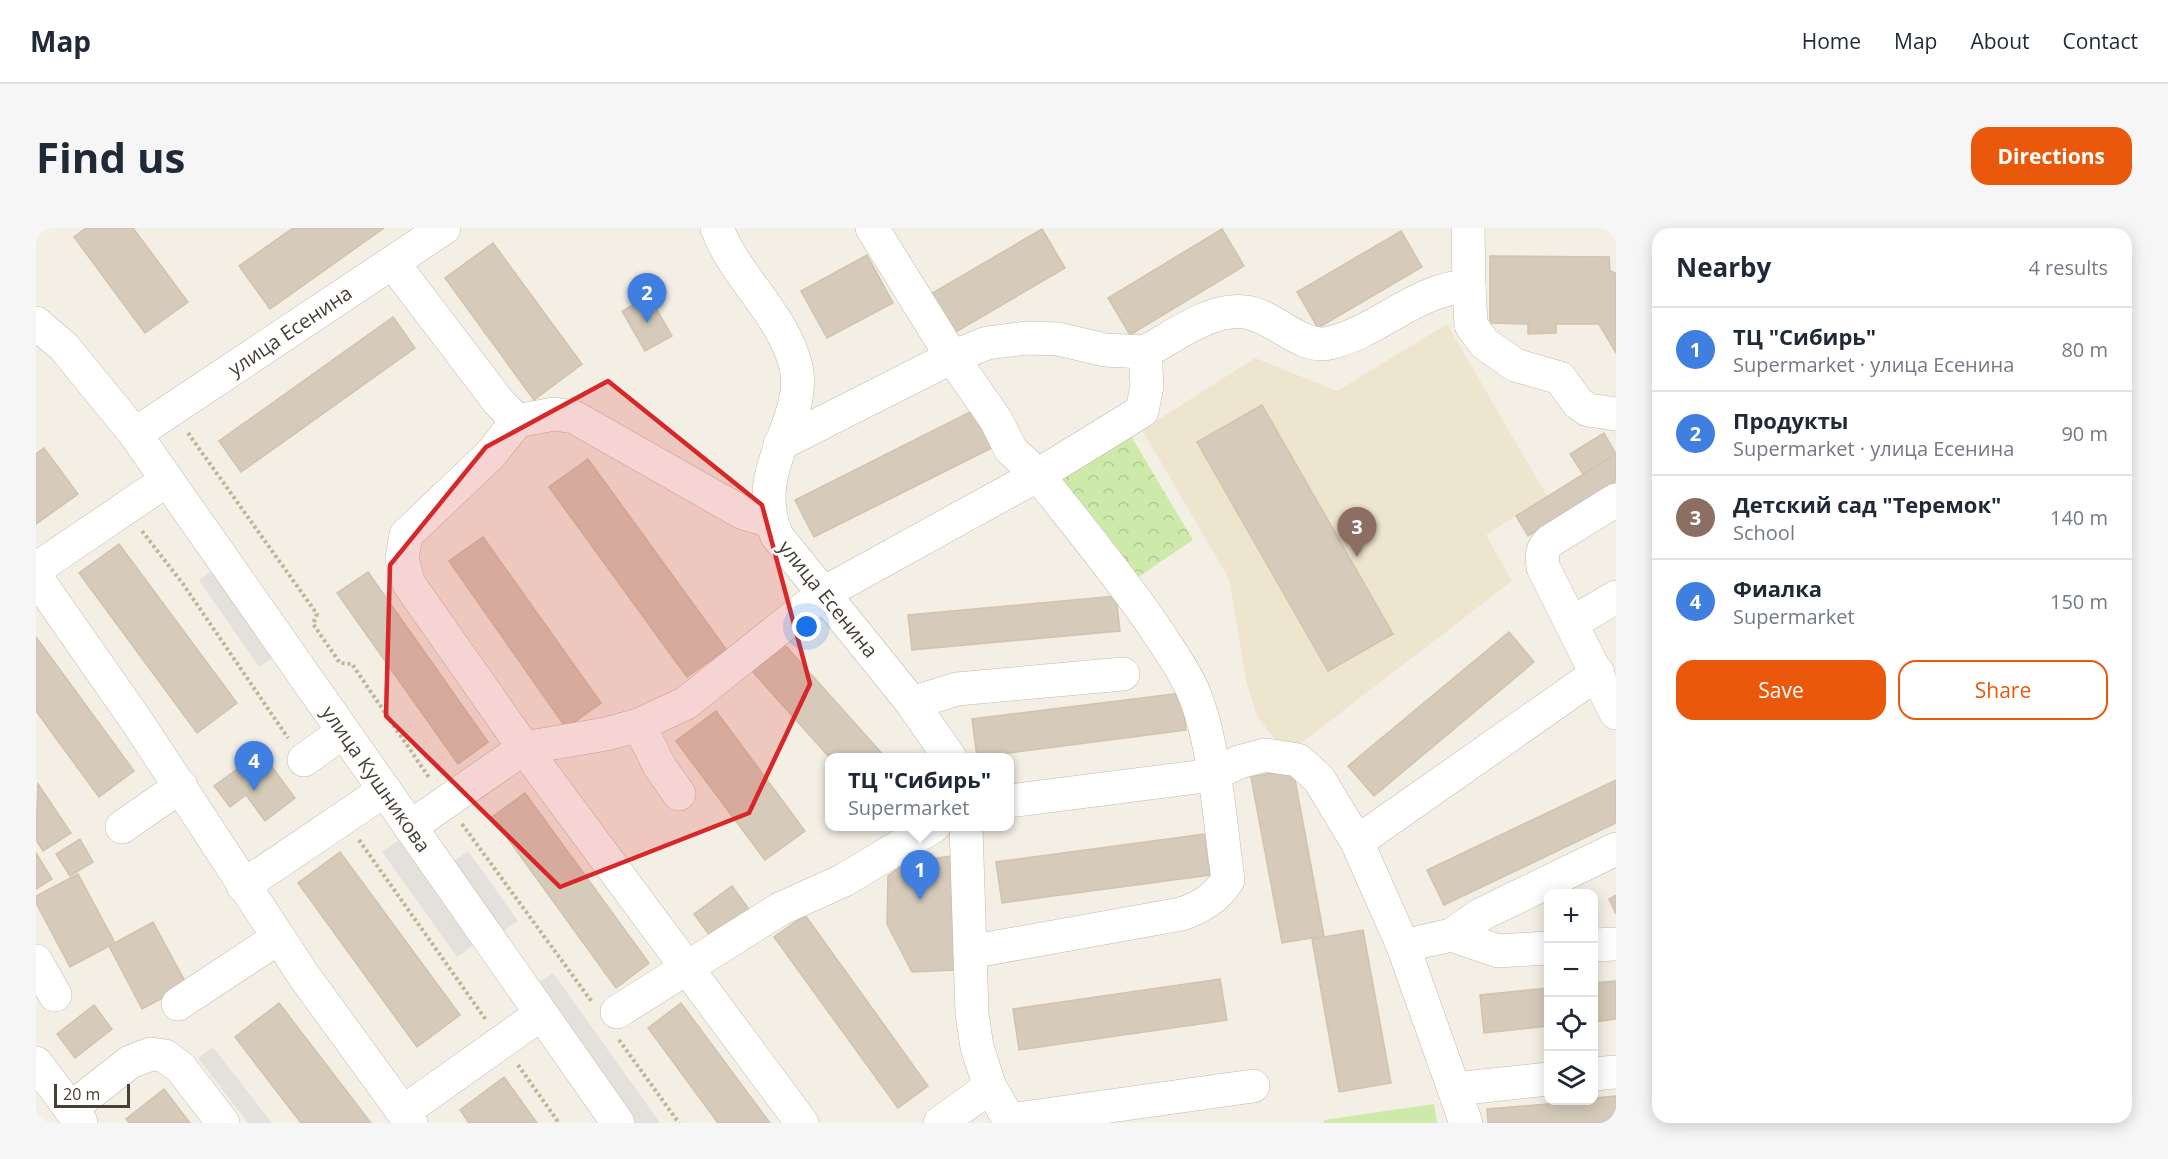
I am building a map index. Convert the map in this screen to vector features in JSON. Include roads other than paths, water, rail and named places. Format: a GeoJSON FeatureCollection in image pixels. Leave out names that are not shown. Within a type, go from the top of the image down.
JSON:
{"type":"FeatureCollection","features":[{"type":"Feature","properties":{"kind":"street","name":"улица Есенина"},"geometry":{"type":"LineString","coordinates":[[135,434],[444,228]]}},
{"type":"Feature","properties":{"kind":"street","name":"улица Есенина"},"geometry":{"type":"LineString","coordinates":[[717,228],[786,341],[796,368],[797,384],[794,404],[769,484],[771,521],[777,536],[912,703],[947,753]]}},
{"type":"Feature","properties":{"kind":"street"},"geometry":{"type":"LineString","coordinates":[[872,228],[952,357],[996,420],[1011,450],[1038,475],[1137,603],[1177,661],[1200,712],[1213,775],[1228,880],[1218,895],[1199,908],[1181,914],[970,952]]}},
{"type":"Feature","properties":{"kind":"street"},"geometry":{"type":"LineString","coordinates":[[1468,228],[1471,325],[1484,342],[1515,365],[1560,378],[1578,403],[1588,410],[1616,414]]}},
{"type":"Feature","properties":{"kind":"street"},"geometry":{"type":"LineString","coordinates":[[393,263],[498,401],[517,421]]}},
{"type":"Feature","properties":{"kind":"street"},"geometry":{"type":"LineString","coordinates":[[780,444],[952,357],[987,343],[1027,338],[1058,339],[1105,350],[1145,352],[1215,315],[1248,312],[1309,342],[1327,344],[1345,338],[1441,290],[1469,286]]}},
{"type":"Feature","properties":{"kind":"street","name":"улица Кушникова"},"geometry":{"type":"LineString","coordinates":[[36,322],[64,347],[135,434],[618,1123]]}},
{"type":"Feature","properties":{"kind":"street"},"geometry":{"type":"LineString","coordinates":[[410,827],[524,748],[606,734],[639,724],[686,703],[824,593],[1038,475],[1142,411],[1147,386],[1145,352]]}},
{"type":"Feature","properties":{"kind":"street"},"geometry":{"type":"LineString","coordinates":[[771,521],[743,513],[574,417],[554,414],[517,421],[491,454],[406,535],[402,559],[410,584],[524,748],[802,1123]]}},
{"type":"Feature","properties":{"kind":"street"},"geometry":{"type":"LineString","coordinates":[[36,569],[167,480]]}},
{"type":"Feature","properties":{"kind":"street"},"geometry":{"type":"LineString","coordinates":[[1616,500],[1544,547],[1543,567],[1616,713]]}},
{"type":"Feature","properties":{"kind":"street"},"geometry":{"type":"LineString","coordinates":[[36,577],[180,786],[278,938],[407,1118],[541,1014]]}},
{"type":"Feature","properties":{"kind":"street"},"geometry":{"type":"LineString","coordinates":[[1572,623],[1616,597]]}},
{"type":"Feature","properties":{"kind":"street"},"geometry":{"type":"LineString","coordinates":[[1357,842],[1598,673]]}},
{"type":"Feature","properties":{"kind":"street"},"geometry":{"type":"LineString","coordinates":[[912,703],[957,689],[1123,674]]}},
{"type":"Feature","properties":{"kind":"street"},"geometry":{"type":"LineString","coordinates":[[639,724],[660,767],[679,794]]}},
{"type":"Feature","properties":{"kind":"street"},"geometry":{"type":"LineString","coordinates":[[304,760],[344,732]]}},
{"type":"Feature","properties":{"kind":"street"},"geometry":{"type":"LineString","coordinates":[[1014,800],[1213,775],[1239,762],[1265,755],[1298,760],[1319,779],[1357,842],[1402,946],[1466,1123]]}},
{"type":"Feature","properties":{"kind":"street"},"geometry":{"type":"LineString","coordinates":[[122,827],[180,786]]}},
{"type":"Feature","properties":{"kind":"street"},"geometry":{"type":"LineString","coordinates":[[243,886],[384,790]]}},
{"type":"Feature","properties":{"kind":"street"},"geometry":{"type":"LineString","coordinates":[[610,1020],[685,968],[780,909],[844,880],[926,831]]}},
{"type":"Feature","properties":{"kind":"street"},"geometry":{"type":"LineString","coordinates":[[966,831],[972,1014],[977,1047],[990,1087],[1010,1122],[1253,1086]]}},
{"type":"Feature","properties":{"kind":"street"},"geometry":{"type":"LineString","coordinates":[[1402,946],[1451,935],[1482,914],[1616,849]]}},
{"type":"Feature","properties":{"kind":"street"},"geometry":{"type":"LineString","coordinates":[[1451,935],[1498,951],[1544,948]]}},
{"type":"Feature","properties":{"kind":"street"},"geometry":{"type":"LineString","coordinates":[[178,1004],[278,938]]}},
{"type":"Feature","properties":{"kind":"street"},"geometry":{"type":"LineString","coordinates":[[1598,945],[1616,944]]}},
{"type":"Feature","properties":{"kind":"street"},"geometry":{"type":"LineString","coordinates":[[36,961],[55,994]]}},
{"type":"Feature","properties":{"kind":"street"},"geometry":{"type":"LineString","coordinates":[[36,1063],[76,1116],[130,1062],[151,1054],[165,1056],[181,1068],[224,1123]]}},
{"type":"Feature","properties":{"kind":"street"},"geometry":{"type":"LineString","coordinates":[[1598,1074],[1616,1072]]}},
{"type":"Feature","properties":{"kind":"street"},"geometry":{"type":"LineString","coordinates":[[1455,1089],[1544,1079]]}},
{"type":"Feature","properties":{"kind":"street"},"geometry":{"type":"LineString","coordinates":[[940,1123],[990,1087]]}},
{"type":"Feature","properties":{"kind":"place","name":"Продукты"},"geometry":{"type":"Point","coordinates":[647,323]}},
{"type":"Feature","properties":{"kind":"place","name":"Детский сад \"Теремок\""},"geometry":{"type":"Point","coordinates":[1357,557]}},
{"type":"Feature","properties":{"kind":"place","name":"Фиалка"},"geometry":{"type":"Point","coordinates":[254,791]}},
{"type":"Feature","properties":{"kind":"place","name":"ТЦ \"Сибирь\""},"geometry":{"type":"Point","coordinates":[920,900]}}]}
